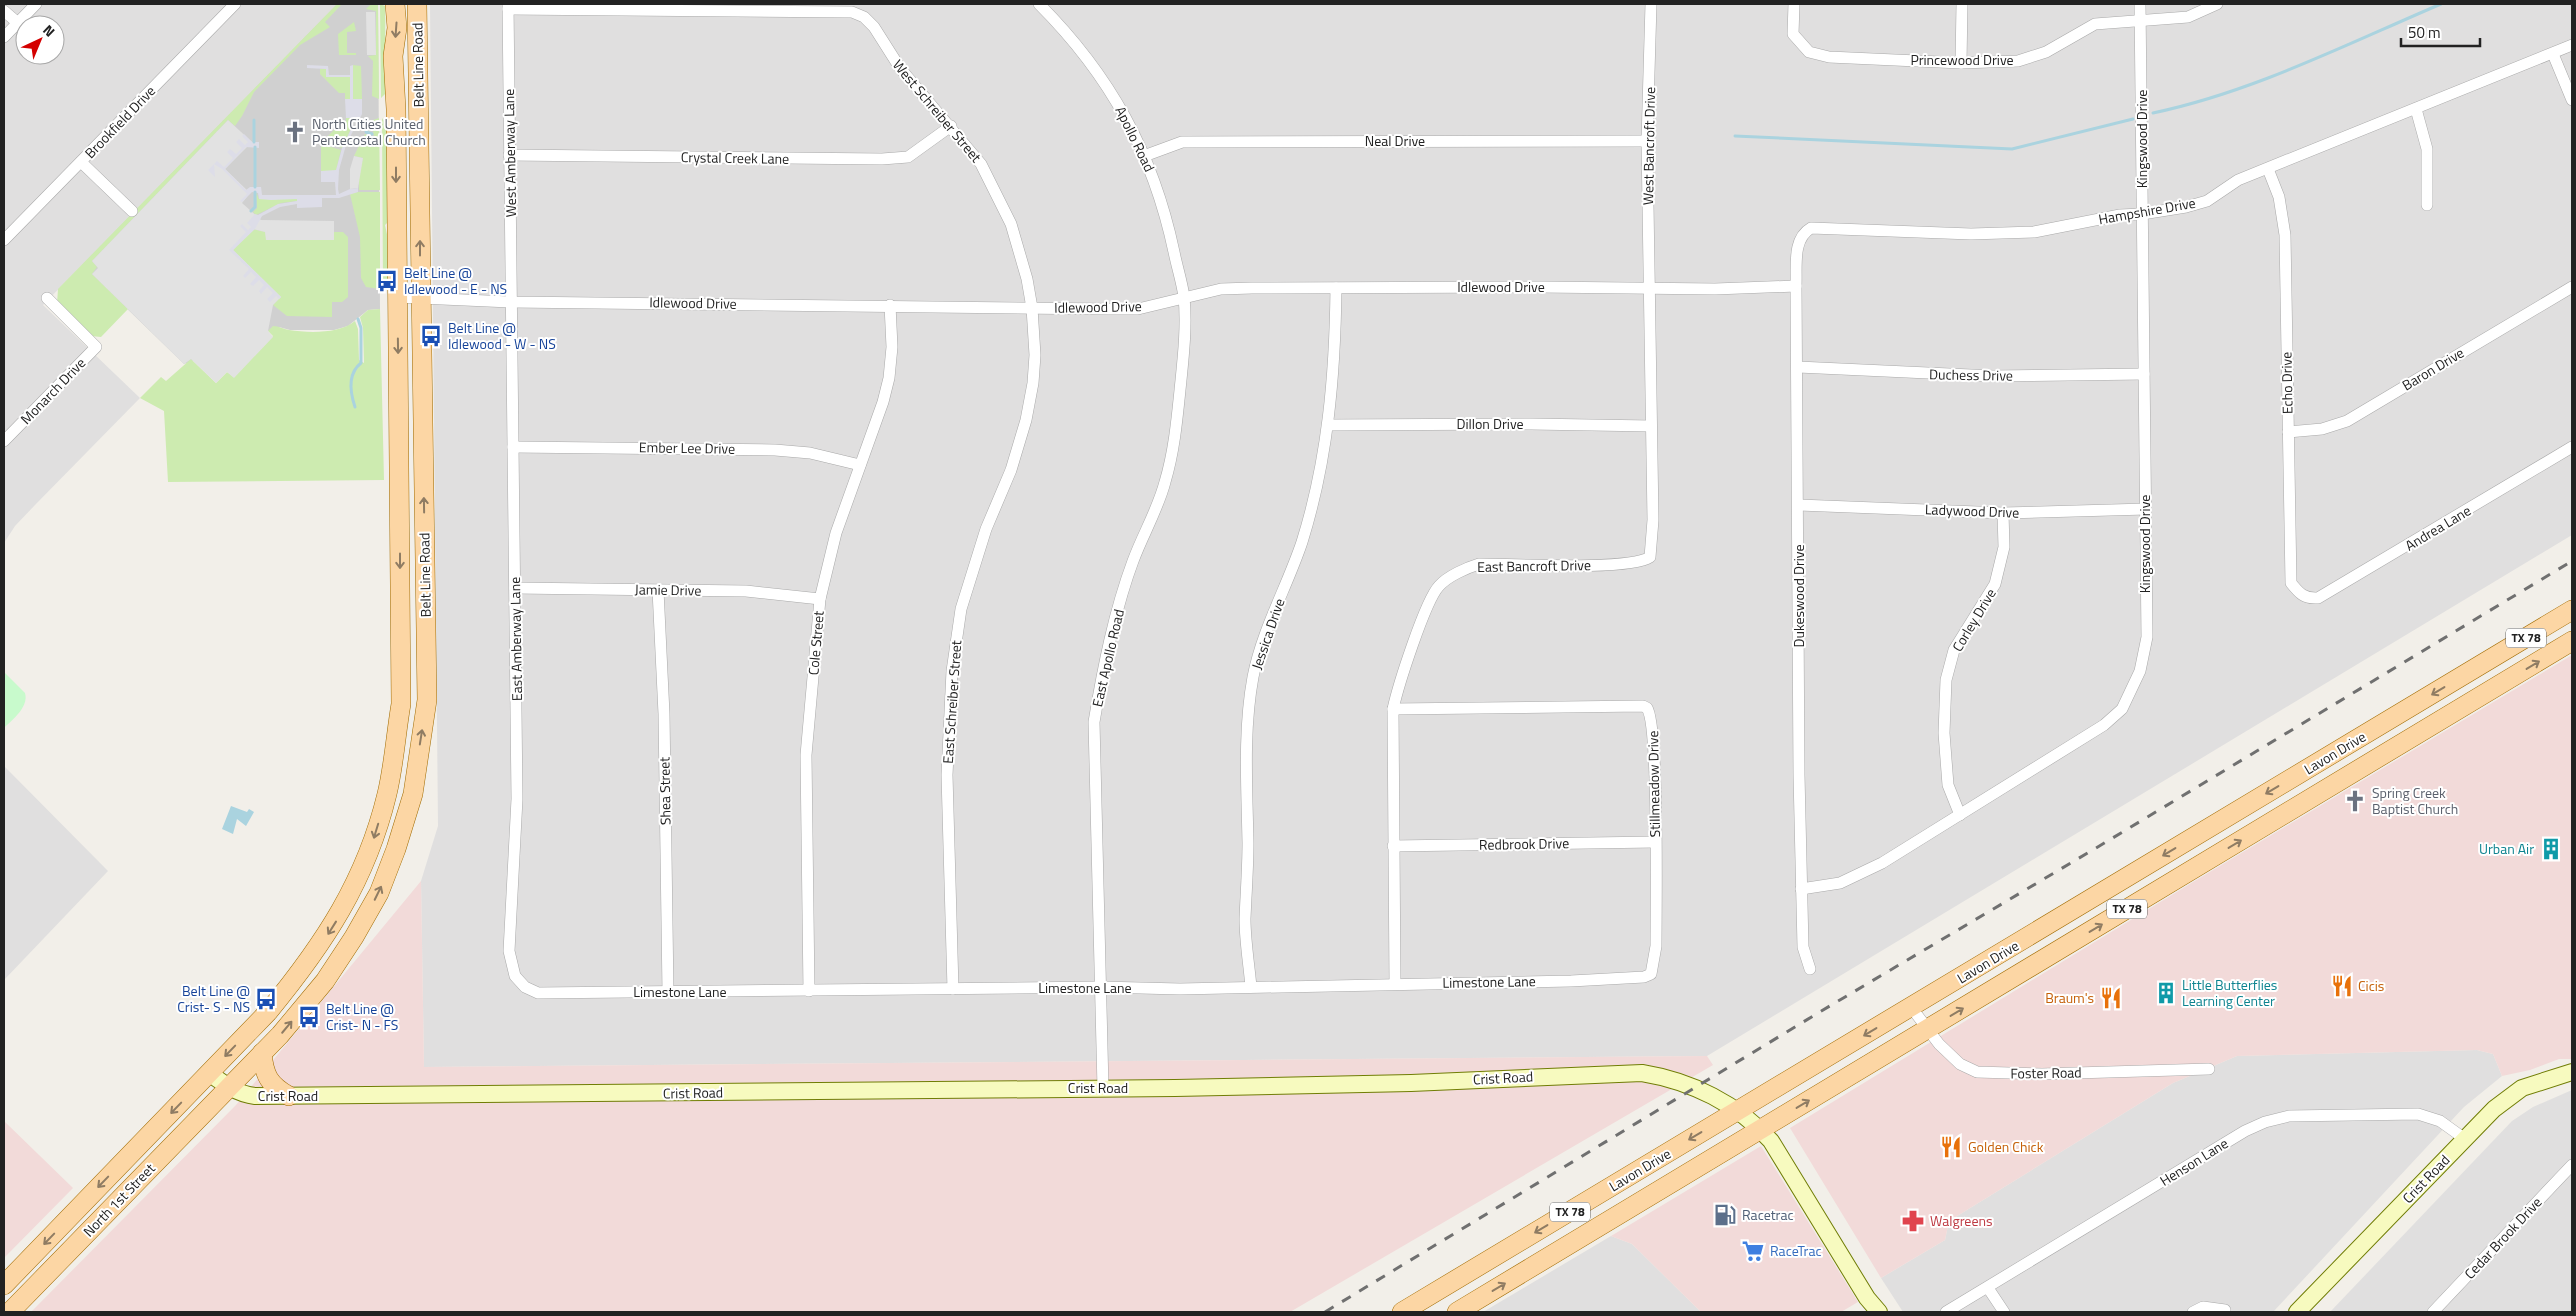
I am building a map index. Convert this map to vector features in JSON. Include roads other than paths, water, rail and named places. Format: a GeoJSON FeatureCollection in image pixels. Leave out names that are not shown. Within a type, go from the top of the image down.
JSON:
{"type":"FeatureCollection","features":[{"type":"Feature","properties":{"kind":"main road","name":"Belt Line Road"},"geometry":{"type":"LineString","coordinates":[[210,1073],[268,1012],[308,964],[334,925],[359,877],[387,793],[401,704],[396,109],[393,56],[396,4]]}},
{"type":"Feature","properties":{"kind":"main road","name":"Belt Line Road"},"geometry":{"type":"LineString","coordinates":[[229,1087],[262,1053],[325,981],[354,937],[382,884],[396,849],[413,794],[427,700],[417,4]]}},
{"type":"Feature","properties":{"kind":"main road"},"geometry":{"type":"LineString","coordinates":[[396,109],[419,109]]}},
{"type":"Feature","properties":{"kind":"main road","name":"Lavon Drive"},"geometry":{"type":"LineString","coordinates":[[1402,1312],[2572,610]]}},
{"type":"Feature","properties":{"kind":"main road","name":"Lavon Drive"},"geometry":{"type":"LineString","coordinates":[[1457,1312],[2572,641]]}},
{"type":"Feature","properties":{"kind":"main road"},"geometry":{"type":"LineString","coordinates":[[2479,666],[2493,688]]}},
{"type":"Feature","properties":{"kind":"main road"},"geometry":{"type":"LineString","coordinates":[[2241,809],[2255,832]]}},
{"type":"Feature","properties":{"kind":"main road"},"geometry":{"type":"LineString","coordinates":[[262,1053],[263,1069],[268,1081],[289,1096]]}},
{"type":"Feature","properties":{"kind":"main road","name":"North 1st Street"},"geometry":{"type":"LineString","coordinates":[[4,1285],[210,1073]]}},
{"type":"Feature","properties":{"kind":"main road","name":"North 1st Street"},"geometry":{"type":"LineString","coordinates":[[10,1312],[229,1087]]}},
{"type":"Feature","properties":{"kind":"main road"},"geometry":{"type":"LineString","coordinates":[[72,1215],[91,1229]]}},
{"type":"Feature","properties":{"kind":"street"},"geometry":{"type":"LineString","coordinates":[[26,15],[36,4]]}},
{"type":"Feature","properties":{"kind":"street","name":"Brookfield Drive"},"geometry":{"type":"LineString","coordinates":[[4,240],[235,4]]}},
{"type":"Feature","properties":{"kind":"street","name":"Apollo Road"},"geometry":{"type":"LineString","coordinates":[[1039,4],[1077,43],[1105,82],[1144,156],[1162,202],[1184,298]]}},
{"type":"Feature","properties":{"kind":"street","name":"West Bancroft Drive"},"geometry":{"type":"LineString","coordinates":[[1648,288],[1648,141],[1651,4]]}},
{"type":"Feature","properties":{"kind":"street","name":"Princewood Drive"},"geometry":{"type":"LineString","coordinates":[[1794,4],[1793,34],[1810,52],[1829,57],[1961,63],[2018,61],[2046,52],[2095,24],[2188,17],[2217,4]]}},
{"type":"Feature","properties":{"kind":"street"},"geometry":{"type":"LineString","coordinates":[[1961,63],[1962,4]]}},
{"type":"Feature","properties":{"kind":"street","name":"Kingswood Drive"},"geometry":{"type":"LineString","coordinates":[[1801,888],[1840,883],[1882,863],[2053,759],[2104,725],[2122,709],[2140,671],[2147,638],[2140,4]]}},
{"type":"Feature","properties":{"kind":"street","name":"West Schreiber Street"},"geometry":{"type":"LineString","coordinates":[[508,6],[852,12],[864,17],[874,27],[900,68],[951,126],[981,164],[1007,215],[1026,279],[1032,308]]}},
{"type":"Feature","properties":{"kind":"street","name":"West Amberway Lane"},"geometry":{"type":"LineString","coordinates":[[508,6],[512,302]]}},
{"type":"Feature","properties":{"kind":"street"},"geometry":{"type":"LineString","coordinates":[[4,11],[15,20]]}},
{"type":"Feature","properties":{"kind":"street"},"geometry":{"type":"LineString","coordinates":[[4,37],[15,26]]}},
{"type":"Feature","properties":{"kind":"street","name":"Hampshire Drive"},"geometry":{"type":"LineString","coordinates":[[1811,228],[1971,234],[2034,232],[2120,214],[2142,214],[2186,207],[2207,201],[2238,180],[2572,45]]}},
{"type":"Feature","properties":{"kind":"street"},"geometry":{"type":"LineString","coordinates":[[2553,54],[2572,100]]}},
{"type":"Feature","properties":{"kind":"street"},"geometry":{"type":"LineString","coordinates":[[2416,109],[2427,149],[2427,205]]}},
{"type":"Feature","properties":{"kind":"street","name":"Crystal Creek Lane"},"geometry":{"type":"LineString","coordinates":[[509,155],[882,159],[908,157],[951,126]]}},
{"type":"Feature","properties":{"kind":"street","name":"Neal Drive"},"geometry":{"type":"LineString","coordinates":[[1144,156],[1182,142],[1648,141]]}},
{"type":"Feature","properties":{"kind":"street"},"geometry":{"type":"LineString","coordinates":[[81,162],[132,211]]}},
{"type":"Feature","properties":{"kind":"street","name":"Echo Drive"},"geometry":{"type":"LineString","coordinates":[[2268,169],[2279,197],[2285,234],[2291,583],[2301,595]]}},
{"type":"Feature","properties":{"kind":"street","name":"Dukeswood Drive"},"geometry":{"type":"LineString","coordinates":[[1810,969],[1803,947],[1801,888],[1796,286],[1798,240],[1811,228]]}},
{"type":"Feature","properties":{"kind":"street","name":"Idlewood Drive"},"geometry":{"type":"LineString","coordinates":[[397,297],[512,302],[1138,309],[1221,289],[1715,289],[1796,286]]}},
{"type":"Feature","properties":{"kind":"street","name":"Jessica Drive"},"geometry":{"type":"LineString","coordinates":[[1251,986],[1245,921],[1248,862],[1246,745],[1253,677],[1260,649],[1301,543],[1317,488],[1329,425],[1335,355],[1336,288]]}},
{"type":"Feature","properties":{"kind":"street","name":"East Bancroft Drive"},"geometry":{"type":"LineString","coordinates":[[1395,984],[1393,709],[1397,690],[1414,641],[1438,586],[1467,568],[1479,564],[1634,563],[1642,562],[1650,557],[1653,520],[1648,288]]}},
{"type":"Feature","properties":{"kind":"street","name":"Baron Drive"},"geometry":{"type":"LineString","coordinates":[[2288,432],[2322,429],[2347,421],[2572,288]]}},
{"type":"Feature","properties":{"kind":"street","name":"Monarch Drive"},"geometry":{"type":"LineString","coordinates":[[4,441],[96,347],[47,298]]}},
{"type":"Feature","properties":{"kind":"street","name":"East Apollo Road"},"geometry":{"type":"LineString","coordinates":[[1103,1088],[1094,722],[1102,670],[1123,594],[1134,560],[1165,482],[1178,419],[1183,363],[1184,298]]}},
{"type":"Feature","properties":{"kind":"street","name":"East Amberway Lane"},"geometry":{"type":"LineString","coordinates":[[512,302],[517,799],[509,951],[515,976]]}},
{"type":"Feature","properties":{"kind":"street","name":"Cole Street"},"geometry":{"type":"LineString","coordinates":[[809,991],[806,755],[820,599],[836,534],[883,402],[889,378],[892,347],[890,305]]}},
{"type":"Feature","properties":{"kind":"street","name":"East Schreiber Street"},"geometry":{"type":"LineString","coordinates":[[953,989],[946,775],[952,670],[961,609],[986,529],[1011,470],[1026,420],[1033,383],[1035,355],[1032,308]]}},
{"type":"Feature","properties":{"kind":"street","name":"Duchess Drive"},"geometry":{"type":"LineString","coordinates":[[1798,367],[1992,376],[2144,374]]}},
{"type":"Feature","properties":{"kind":"street","name":"Dillon Drive"},"geometry":{"type":"LineString","coordinates":[[1329,425],[1511,424],[1651,426]]}},
{"type":"Feature","properties":{"kind":"street","name":"Andrea Lane"},"geometry":{"type":"LineString","coordinates":[[2301,595],[2308,598],[2318,598],[2572,447]]}},
{"type":"Feature","properties":{"kind":"street","name":"Ember Lee Drive"},"geometry":{"type":"LineString","coordinates":[[513,448],[775,450],[810,453],[860,465]]}},
{"type":"Feature","properties":{"kind":"street","name":"Ladywood Drive"},"geometry":{"type":"LineString","coordinates":[[1799,505],[2002,513],[2146,509]]}},
{"type":"Feature","properties":{"kind":"street","name":"Corley Drive"},"geometry":{"type":"LineString","coordinates":[[1960,815],[1948,785],[1944,733],[1946,680],[1954,650],[1996,584],[2004,547],[2002,513]]}},
{"type":"Feature","properties":{"kind":"street","name":"Jamie Drive"},"geometry":{"type":"LineString","coordinates":[[515,588],[746,591],[820,599]]}},
{"type":"Feature","properties":{"kind":"street","name":"Shea Street"},"geometry":{"type":"LineString","coordinates":[[658,590],[664,724],[668,992]]}},
{"type":"Feature","properties":{"kind":"street","name":"Stillmeadow Drive"},"geometry":{"type":"LineString","coordinates":[[1393,709],[1643,706],[1650,712],[1653,728],[1655,842],[1656,946],[1654,965]]}},
{"type":"Feature","properties":{"kind":"street","name":"Redbrook Drive"},"geometry":{"type":"LineString","coordinates":[[1393,846],[1655,842]]}},
{"type":"Feature","properties":{"kind":"street","name":"Limestone Lane"},"geometry":{"type":"LineString","coordinates":[[515,976],[525,987],[538,994],[1101,987],[1180,989],[1251,986],[1571,981],[1644,977],[1651,974],[1654,965]]}},
{"type":"Feature","properties":{"kind":"street","name":"Foster Road"},"geometry":{"type":"LineString","coordinates":[[1911,1007],[1927,1030],[1960,1064],[1977,1072],[2042,1074],[2209,1069]]}},
{"type":"Feature","properties":{"kind":"street","name":"Crist Road"},"geometry":{"type":"LineString","coordinates":[[2297,1312],[2494,1109],[2522,1088],[2572,1072]]}},
{"type":"Feature","properties":{"kind":"street","name":"Crist Road"},"geometry":{"type":"LineString","coordinates":[[210,1073],[229,1087],[245,1095],[289,1096],[1103,1088],[1402,1083],[1642,1073],[1662,1076],[1697,1088],[1737,1111],[1761,1129],[1771,1141],[1867,1298],[1879,1312]]}},
{"type":"Feature","properties":{"kind":"street","name":"Henson Lane"},"geometry":{"type":"LineString","coordinates":[[1946,1312],[2245,1131],[2265,1122],[2289,1116],[2418,1114],[2440,1121],[2465,1139]]}},
{"type":"Feature","properties":{"kind":"street","name":"Cedar Brook Drive"},"geometry":{"type":"LineString","coordinates":[[2433,1312],[2572,1165]]}},
{"type":"Feature","properties":{"kind":"street"},"geometry":{"type":"LineString","coordinates":[[1988,1288],[2004,1312]]}},
{"type":"Feature","properties":{"kind":"street"},"geometry":{"type":"LineString","coordinates":[[2193,1312],[2203,1307],[2225,1310]]}},
{"type":"Feature","properties":{"kind":"water"},"geometry":{"type":"Polygon","coordinates":[[[231,806],[247,812],[249,809],[254,812],[246,826],[237,819],[233,834],[222,829],[231,806]]]}},
{"type":"Feature","properties":{"kind":"waterway"},"geometry":{"type":"LineString","coordinates":[[2153,113],[2227,93],[2263,80],[2335,51],[2441,4]]}},
{"type":"Feature","properties":{"kind":"waterway"},"geometry":{"type":"LineString","coordinates":[[1735,136],[2012,149],[2133,119]]}},
{"type":"Feature","properties":{"kind":"waterway"},"geometry":{"type":"LineString","coordinates":[[254,120],[254,142]]}},
{"type":"Feature","properties":{"kind":"waterway"},"geometry":{"type":"LineString","coordinates":[[366,132],[372,134]]}},
{"type":"Feature","properties":{"kind":"waterway"},"geometry":{"type":"LineString","coordinates":[[255,147],[255,187]]}},
{"type":"Feature","properties":{"kind":"waterway"},"geometry":{"type":"LineString","coordinates":[[251,211],[255,207],[255,192]]}},
{"type":"Feature","properties":{"kind":"waterway"},"geometry":{"type":"LineString","coordinates":[[355,407],[351,384],[353,372],[361,363],[361,328],[358,319]]}},
{"type":"Feature","properties":{"kind":"railway"},"geometry":{"type":"LineString","coordinates":[[1325,1312],[1818,1013],[2572,561]]}},
{"type":"Feature","properties":{"kind":"place","name":"North Cities United Pentecostal Church"},"geometry":{"type":"Point","coordinates":[295,132]}},
{"type":"Feature","properties":{"kind":"place","name":"Belt Line @ Idlewood - E - NS"},"geometry":{"type":"Point","coordinates":[387,281]}},
{"type":"Feature","properties":{"kind":"place","name":"Belt Line @ Idlewood - W - NS"},"geometry":{"type":"Point","coordinates":[431,336]}},
{"type":"Feature","properties":{"kind":"place","name":"Spring Creek Baptist Church"},"geometry":{"type":"Point","coordinates":[2355,801]}},
{"type":"Feature","properties":{"kind":"place","name":"Urban Air"},"geometry":{"type":"Point","coordinates":[2551,849]}},
{"type":"Feature","properties":{"kind":"place","name":"Cicis"},"geometry":{"type":"Point","coordinates":[2342,986]}},
{"type":"Feature","properties":{"kind":"place","name":"Little Butterflies Learning Center"},"geometry":{"type":"Point","coordinates":[2166,993]}},
{"type":"Feature","properties":{"kind":"place","name":"Braum's"},"geometry":{"type":"Point","coordinates":[2111,998]}},
{"type":"Feature","properties":{"kind":"place","name":"Belt Line @ Crist- S - NS"},"geometry":{"type":"Point","coordinates":[266,999]}},
{"type":"Feature","properties":{"kind":"place","name":"Belt Line @ Crist- N - FS"},"geometry":{"type":"Point","coordinates":[309,1017]}},
{"type":"Feature","properties":{"kind":"place","name":"Golden Chick"},"geometry":{"type":"Point","coordinates":[1951,1147]}},
{"type":"Feature","properties":{"kind":"place","name":"Racetrac"},"geometry":{"type":"Point","coordinates":[1725,1215]}},
{"type":"Feature","properties":{"kind":"place","name":"Walgreens"},"geometry":{"type":"Point","coordinates":[1913,1221]}},
{"type":"Feature","properties":{"kind":"place","name":"RaceTrac"},"geometry":{"type":"Point","coordinates":[1753,1251]}}]}
